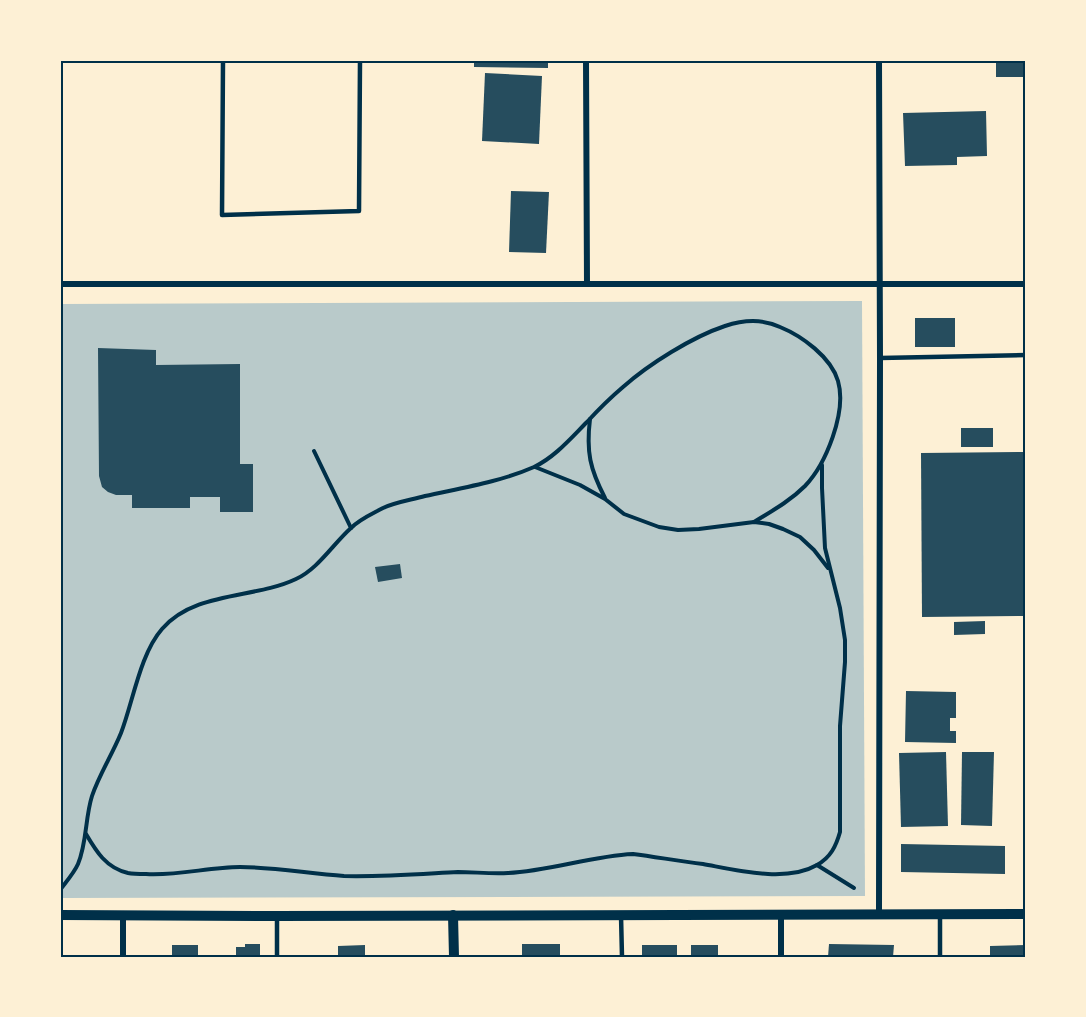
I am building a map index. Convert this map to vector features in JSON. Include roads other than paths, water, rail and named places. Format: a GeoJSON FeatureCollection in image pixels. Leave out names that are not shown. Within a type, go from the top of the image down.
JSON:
{"type":"FeatureCollection","features":[{"type":"Feature","properties":{"kind":"street"},"geometry":{"type":"LineString","coordinates":[[586,60],[587,284]]}},
{"type":"Feature","properties":{"kind":"street"},"geometry":{"type":"LineString","coordinates":[[879,60],[879,914]]}},
{"type":"Feature","properties":{"kind":"street"},"geometry":{"type":"LineString","coordinates":[[60,284],[1026,284]]}},
{"type":"Feature","properties":{"kind":"street"},"geometry":{"type":"LineString","coordinates":[[781,914],[782,957]]}},
{"type":"Feature","properties":{"kind":"street"},"geometry":{"type":"LineString","coordinates":[[60,915],[1026,914]]}},
{"type":"Feature","properties":{"kind":"street"},"geometry":{"type":"LineString","coordinates":[[123,915],[123,957]]}},
{"type":"Feature","properties":{"kind":"street"},"geometry":{"type":"LineString","coordinates":[[453,915],[454,957]]}},
{"type":"Feature","properties":{"kind":"lane"},"geometry":{"type":"LineString","coordinates":[[223,60],[222,215],[359,211],[360,60]]}},
{"type":"Feature","properties":{"kind":"lane"},"geometry":{"type":"LineString","coordinates":[[880,358],[1026,355]]}},
{"type":"Feature","properties":{"kind":"lane"},"geometry":{"type":"LineString","coordinates":[[940,914],[940,957]]}},
{"type":"Feature","properties":{"kind":"lane"},"geometry":{"type":"LineString","coordinates":[[621,915],[622,957]]}},
{"type":"Feature","properties":{"kind":"lane"},"geometry":{"type":"LineString","coordinates":[[277,916],[278,957]]}}]}
